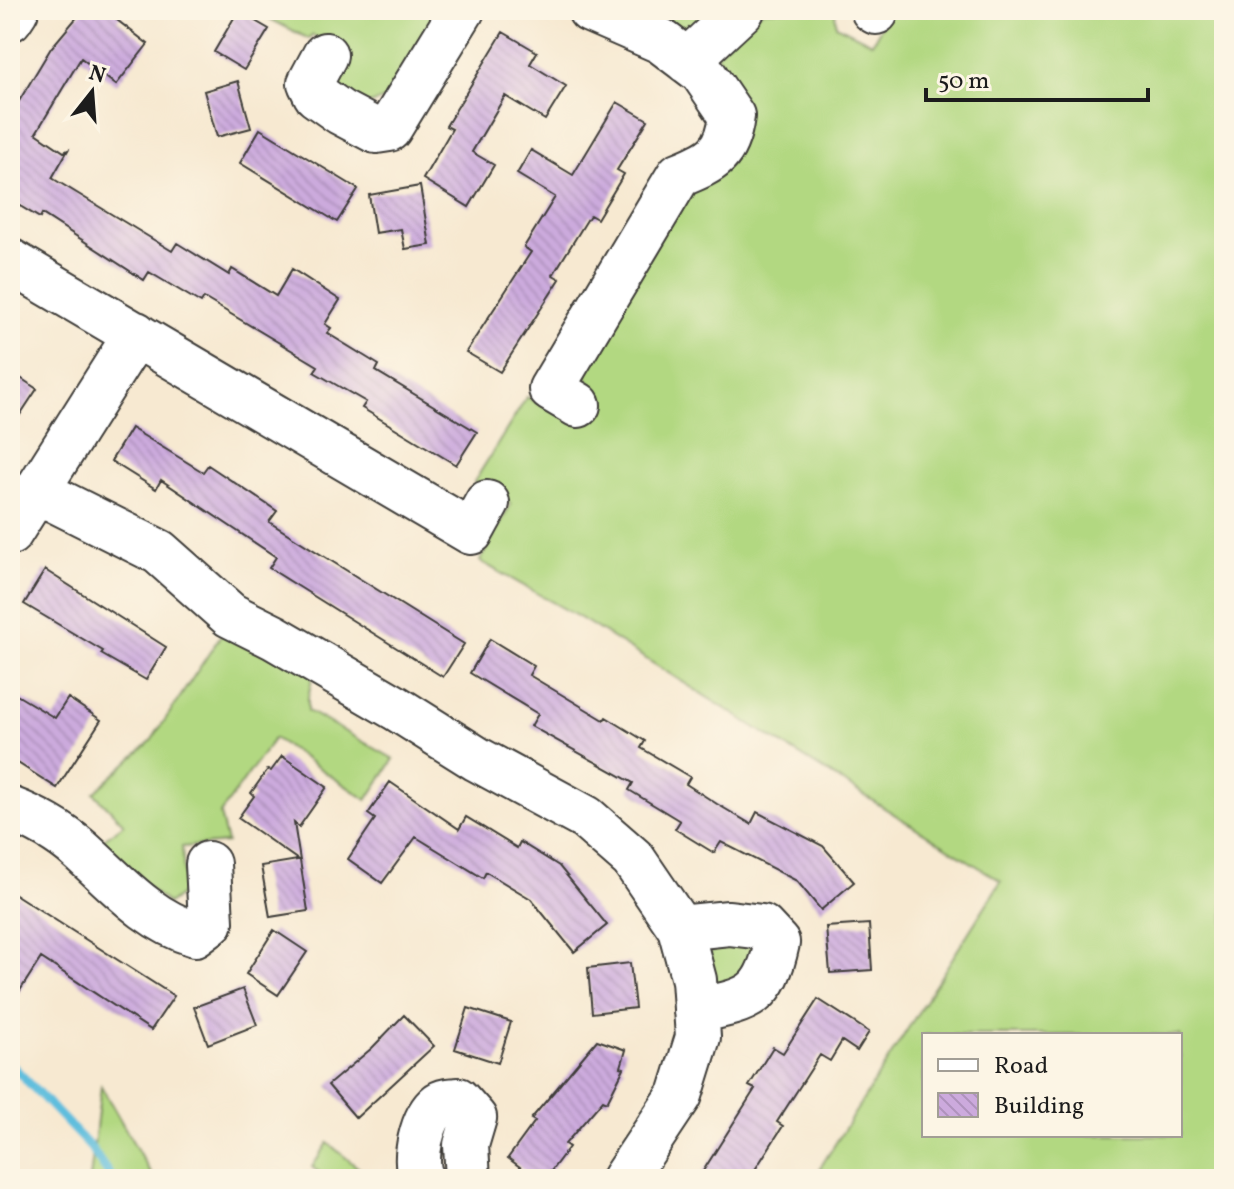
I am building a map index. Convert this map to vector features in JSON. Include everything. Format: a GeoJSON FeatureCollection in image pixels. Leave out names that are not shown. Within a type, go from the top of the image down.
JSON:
{"type":"FeatureCollection","features":[{"type":"Feature","properties":{"kind":"street"},"geometry":{"type":"LineString","coordinates":[[10,19],[16,10]]}},
{"type":"Feature","properties":{"kind":"street"},"geometry":{"type":"LineString","coordinates":[[325,55],[310,83],[316,95],[376,131],[389,129],[462,10]]}},
{"type":"Feature","properties":{"kind":"street"},"geometry":{"type":"LineString","coordinates":[[578,405],[551,389],[679,175],[716,157],[729,139],[732,116],[702,72],[661,41],[590,10]]}},
{"type":"Feature","properties":{"kind":"street"},"geometry":{"type":"LineString","coordinates":[[687,61],[742,10]]}},
{"type":"Feature","properties":{"kind":"street"},"geometry":{"type":"LineString","coordinates":[[10,261],[471,532],[487,503]]}},
{"type":"Feature","properties":{"kind":"street"},"geometry":{"type":"LineString","coordinates":[[10,533],[136,334]]}},
{"type":"Feature","properties":{"kind":"street"},"geometry":{"type":"LineString","coordinates":[[37,491],[159,552],[230,615],[396,708],[477,759],[586,818],[633,859],[680,928],[694,980],[698,1037],[680,1095],[624,1179]]}},
{"type":"Feature","properties":{"kind":"street"},"geometry":{"type":"LineString","coordinates":[[10,809],[53,830],[79,848],[104,875],[155,915],[180,930],[195,934],[211,922],[208,864]]}},
{"type":"Feature","properties":{"kind":"street"},"geometry":{"type":"LineString","coordinates":[[680,928],[729,923],[762,927],[777,943],[772,967],[759,990],[738,1002],[696,1011]]}},
{"type":"Feature","properties":{"kind":"street"},"geometry":{"type":"LineString","coordinates":[[422,1179],[419,1175],[418,1148],[432,1111],[442,1102],[458,1100],[474,1118],[466,1145],[468,1179]]}},
{"type":"Feature","properties":{"kind":"green space"},"geometry":{"type":"Polygon","coordinates":[[[266,10],[442,10],[386,99],[364,106],[340,92],[337,77],[345,58],[313,35],[309,39],[270,19],[266,10]]]}},
{"type":"Feature","properties":{"kind":"green space"},"geometry":{"type":"Polygon","coordinates":[[[627,10],[713,10],[683,36],[627,10]]]}},
{"type":"Feature","properties":{"kind":"green space"},"geometry":{"type":"Polygon","coordinates":[[[763,10],[835,10],[836,25],[872,43],[891,10],[1224,10],[1224,1179],[813,1179],[1001,881],[582,619],[480,561],[511,504],[474,482],[527,397],[582,425],[597,391],[582,367],[689,189],[731,163],[717,53],[763,10]]]}},
{"type":"Feature","properties":{"kind":"green space"},"geometry":{"type":"Polygon","coordinates":[[[227,626],[313,674],[308,711],[394,759],[367,800],[274,738],[220,814],[227,843],[182,847],[185,891],[168,904],[96,845],[124,824],[94,793],[151,741],[227,626]]]}},
{"type":"Feature","properties":{"kind":"green space"},"geometry":{"type":"Polygon","coordinates":[[[748,942],[758,953],[742,987],[713,985],[706,956],[722,945],[748,942]]]}},
{"type":"Feature","properties":{"kind":"green space"},"geometry":{"type":"Polygon","coordinates":[[[101,1086],[154,1179],[90,1179],[101,1086]]]}},
{"type":"Feature","properties":{"kind":"green space"},"geometry":{"type":"Polygon","coordinates":[[[328,1143],[372,1179],[328,1179],[312,1167],[328,1143]]]}},
{"type":"Feature","properties":{"kind":"building"},"geometry":{"type":"Polygon","coordinates":[[[83,10],[125,10],[117,20],[148,44],[116,85],[81,58],[36,133],[64,152],[68,150],[52,178],[172,251],[177,243],[229,275],[232,269],[276,296],[292,269],[340,300],[325,324],[331,328],[327,333],[379,365],[376,371],[477,432],[456,465],[362,408],[366,402],[314,372],[318,366],[204,298],[201,303],[149,272],[144,280],[42,214],[40,218],[10,200],[10,116],[51,48],[83,10]]]}},
{"type":"Feature","properties":{"kind":"building"},"geometry":{"type":"Polygon","coordinates":[[[238,11],[269,29],[244,70],[214,52],[238,11]]]}},
{"type":"Feature","properties":{"kind":"building"},"geometry":{"type":"Polygon","coordinates":[[[503,32],[537,52],[530,64],[566,86],[545,120],[505,96],[472,152],[494,165],[469,207],[423,179],[452,129],[446,126],[503,32]]]}},
{"type":"Feature","properties":{"kind":"building"},"geometry":{"type":"Polygon","coordinates":[[[238,81],[251,128],[217,137],[204,91],[238,81]]]}},
{"type":"Feature","properties":{"kind":"building"},"geometry":{"type":"Polygon","coordinates":[[[617,102],[648,120],[617,170],[624,174],[597,219],[590,215],[553,275],[560,279],[500,372],[466,352],[531,252],[524,247],[555,197],[517,174],[531,150],[573,175],[617,102]]]}},
{"type":"Feature","properties":{"kind":"building"},"geometry":{"type":"Polygon","coordinates":[[[260,129],[358,189],[337,222],[240,163],[260,129]]]}},
{"type":"Feature","properties":{"kind":"building"},"geometry":{"type":"Polygon","coordinates":[[[420,186],[430,245],[405,249],[401,229],[375,233],[369,195],[420,186]]]}},
{"type":"Feature","properties":{"kind":"building"},"geometry":{"type":"Polygon","coordinates":[[[10,371],[37,389],[10,430],[10,371]]]}},
{"type":"Feature","properties":{"kind":"building"},"geometry":{"type":"Polygon","coordinates":[[[131,428],[203,472],[208,465],[277,511],[269,522],[464,644],[443,677],[269,568],[276,557],[161,480],[156,489],[111,461],[131,428]]]}},
{"type":"Feature","properties":{"kind":"building"},"geometry":{"type":"Polygon","coordinates":[[[45,570],[166,647],[146,680],[24,604],[45,570]]]}},
{"type":"Feature","properties":{"kind":"building"},"geometry":{"type":"Polygon","coordinates":[[[490,639],[534,666],[529,675],[645,741],[641,748],[690,777],[686,784],[717,804],[751,824],[757,812],[823,846],[854,882],[821,910],[797,881],[721,842],[714,853],[675,829],[680,821],[629,790],[633,783],[531,726],[538,714],[470,673],[490,639]]]}},
{"type":"Feature","properties":{"kind":"building"},"geometry":{"type":"Polygon","coordinates":[[[10,691],[55,718],[68,698],[101,720],[57,788],[10,758],[10,691]]]}},
{"type":"Feature","properties":{"kind":"building"},"geometry":{"type":"Polygon","coordinates":[[[282,756],[327,787],[299,827],[294,823],[308,911],[270,917],[261,866],[298,860],[238,818],[268,769],[271,771],[282,756]]]}},
{"type":"Feature","properties":{"kind":"building"},"geometry":{"type":"Polygon","coordinates":[[[390,782],[459,829],[466,817],[517,848],[520,842],[559,866],[607,925],[574,952],[531,899],[486,872],[483,878],[416,837],[382,883],[348,859],[375,819],[368,814],[390,782]]]}},
{"type":"Feature","properties":{"kind":"building"},"geometry":{"type":"Polygon","coordinates":[[[10,891],[174,996],[151,1030],[41,958],[10,1006],[10,891]]]}},
{"type":"Feature","properties":{"kind":"building"},"geometry":{"type":"Polygon","coordinates":[[[869,924],[872,970],[830,973],[826,927],[869,924]]]}},
{"type":"Feature","properties":{"kind":"building"},"geometry":{"type":"Polygon","coordinates":[[[274,930],[307,952],[278,995],[246,974],[274,930]]]}},
{"type":"Feature","properties":{"kind":"building"},"geometry":{"type":"Polygon","coordinates":[[[630,963],[635,1008],[592,1013],[588,968],[630,963]]]}},
{"type":"Feature","properties":{"kind":"building"},"geometry":{"type":"Polygon","coordinates":[[[243,989],[257,1025],[208,1044],[194,1007],[243,989]]]}},
{"type":"Feature","properties":{"kind":"building"},"geometry":{"type":"Polygon","coordinates":[[[818,999],[869,1032],[857,1051],[842,1041],[830,1061],[820,1055],[777,1122],[783,1126],[749,1179],[698,1179],[755,1089],[749,1086],[773,1047],[783,1053],[818,999]]]}},
{"type":"Feature","properties":{"kind":"building"},"geometry":{"type":"Polygon","coordinates":[[[468,1008],[511,1022],[498,1063],[455,1049],[468,1008]]]}},
{"type":"Feature","properties":{"kind":"building"},"geometry":{"type":"Polygon","coordinates":[[[404,1015],[434,1046],[356,1118],[328,1085],[372,1048],[404,1015]]]}},
{"type":"Feature","properties":{"kind":"building"},"geometry":{"type":"Polygon","coordinates":[[[597,1040],[626,1050],[621,1067],[624,1068],[607,1102],[603,1100],[565,1144],[569,1147],[545,1179],[536,1179],[508,1158],[535,1121],[531,1119],[597,1040]]]}},
{"type":"Feature","properties":{"kind":"waterway"},"geometry":{"type":"LineString","coordinates":[[10,1063],[91,1148],[112,1179]]}}]}
